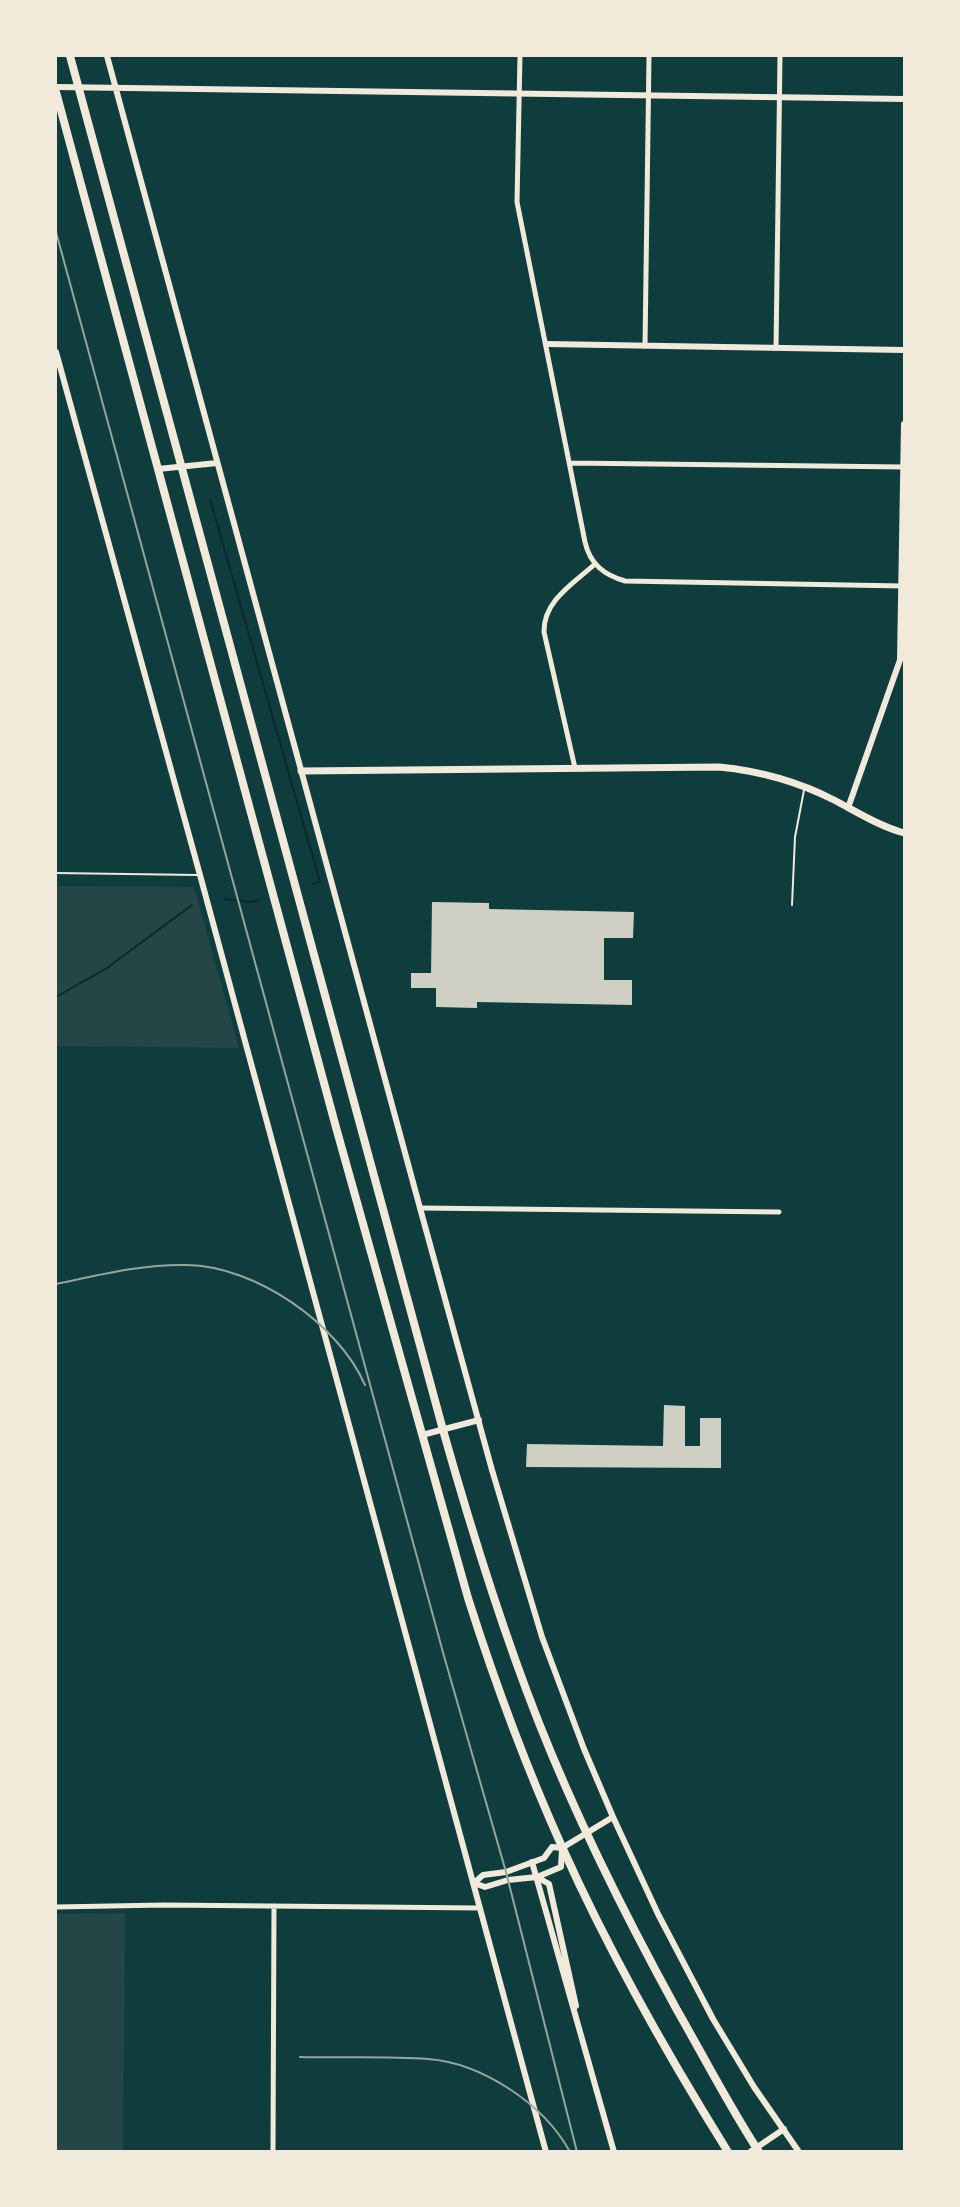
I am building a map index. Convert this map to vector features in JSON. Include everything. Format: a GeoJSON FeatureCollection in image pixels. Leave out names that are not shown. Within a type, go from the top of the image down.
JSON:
{"type":"FeatureCollection","features":[{"type":"Feature","properties":{"kind":"main road"},"geometry":{"type":"LineString","coordinates":[[70,56],[443,1430],[474,1539],[501,1622],[539,1723],[586,1833],[649,1958],[755,2150]]}},
{"type":"Feature","properties":{"kind":"main road"},"geometry":{"type":"LineString","coordinates":[[56,92],[337,1131],[468,1598],[490,1666],[525,1761],[562,1848],[623,1973],[695,2099],[728,2151]]}},
{"type":"Feature","properties":{"kind":"main road"},"geometry":{"type":"LineString","coordinates":[[301,771],[708,766],[767,774],[805,787],[875,823],[904,833]]}},
{"type":"Feature","properties":{"kind":"street"},"geometry":{"type":"LineString","coordinates":[[106,56],[420,1208],[542,1637],[584,1749],[613,1817],[694,1984],[754,2087],[799,2151]]}},
{"type":"Feature","properties":{"kind":"street"},"geometry":{"type":"LineString","coordinates":[[520,56],[517,202],[586,547],[595,564],[611,577],[625,581],[903,586]]}},
{"type":"Feature","properties":{"kind":"street"},"geometry":{"type":"LineString","coordinates":[[645,346],[649,56]]}},
{"type":"Feature","properties":{"kind":"street"},"geometry":{"type":"LineString","coordinates":[[776,348],[780,56]]}},
{"type":"Feature","properties":{"kind":"street"},"geometry":{"type":"LineString","coordinates":[[56,87],[904,99]]}},
{"type":"Feature","properties":{"kind":"street"},"geometry":{"type":"LineString","coordinates":[[546,344],[904,350]]}},
{"type":"Feature","properties":{"kind":"street"},"geometry":{"type":"LineString","coordinates":[[56,352],[546,2151]]}},
{"type":"Feature","properties":{"kind":"street"},"geometry":{"type":"LineString","coordinates":[[848,808],[900,660],[903,640],[904,424]]}},
{"type":"Feature","properties":{"kind":"street"},"geometry":{"type":"LineString","coordinates":[[158,469],[217,463]]}},
{"type":"Feature","properties":{"kind":"street"},"geometry":{"type":"LineString","coordinates":[[570,463],[904,467]]}},
{"type":"Feature","properties":{"kind":"street"},"geometry":{"type":"LineString","coordinates":[[575,768],[544,632],[544,621],[552,603],[595,564]]}},
{"type":"Feature","properties":{"kind":"street"},"geometry":{"type":"LineString","coordinates":[[420,1208],[779,1212]]}},
{"type":"Feature","properties":{"kind":"street"},"geometry":{"type":"LineString","coordinates":[[422,1435],[479,1420]]}},
{"type":"Feature","properties":{"kind":"street"},"geometry":{"type":"LineString","coordinates":[[474,1883],[483,1875],[506,1872],[544,1858],[552,1847],[562,1848],[613,1817]]}},
{"type":"Feature","properties":{"kind":"street"},"geometry":{"type":"LineString","coordinates":[[474,1883],[486,1887],[508,1880],[537,1877],[561,1867],[562,1848]]}},
{"type":"Feature","properties":{"kind":"street"},"geometry":{"type":"LineString","coordinates":[[532,1862],[614,2151]]}},
{"type":"Feature","properties":{"kind":"street"},"geometry":{"type":"LineString","coordinates":[[56,1908],[164,1905],[480,1908]]}},
{"type":"Feature","properties":{"kind":"street"},"geometry":{"type":"LineString","coordinates":[[273,2151],[274,1906]]}},
{"type":"Feature","properties":{"kind":"street"},"geometry":{"type":"LineString","coordinates":[[755,2150],[784,2129]]}},
{"type":"Feature","properties":{"kind":"lane"},"geometry":{"type":"LineString","coordinates":[[792,905],[795,837],[805,787]]}},
{"type":"Feature","properties":{"kind":"lane"},"geometry":{"type":"LineString","coordinates":[[56,873],[200,875]]}},
{"type":"Feature","properties":{"kind":"shaded area"},"geometry":{"type":"Polygon","coordinates":[[[56,886],[194,887],[239,1048],[56,1046],[56,886]]]}},
{"type":"Feature","properties":{"kind":"shaded area"},"geometry":{"type":"Polygon","coordinates":[[[125,1913],[123,2151],[56,2151],[56,1914],[125,1913]]]}},
{"type":"Feature","properties":{"kind":"building"},"geometry":{"type":"Polygon","coordinates":[[[432,902],[489,903],[489,909],[634,912],[633,938],[604,938],[604,980],[632,980],[632,1005],[477,1002],[477,1008],[436,1007],[436,988],[411,988],[411,973],[431,973],[432,902]]]}},
{"type":"Feature","properties":{"kind":"building"},"geometry":{"type":"Polygon","coordinates":[[[664,1405],[685,1406],[685,1446],[700,1446],[700,1418],[721,1418],[721,1468],[526,1467],[527,1444],[663,1446],[664,1405]]]}},
{"type":"Feature","properties":{"kind":"waterway"},"geometry":{"type":"LineString","coordinates":[[210,499],[320,882],[313,884]]}},
{"type":"Feature","properties":{"kind":"waterway"},"geometry":{"type":"LineString","coordinates":[[224,899],[252,902],[259,900]]}},
{"type":"Feature","properties":{"kind":"waterway"},"geometry":{"type":"LineString","coordinates":[[56,997],[107,968],[192,905]]}},
{"type":"Feature","properties":{"kind":"railway"},"geometry":{"type":"LineString","coordinates":[[56,232],[444,1656],[506,1872],[577,2152]]}},
{"type":"Feature","properties":{"kind":"railway"},"geometry":{"type":"LineString","coordinates":[[56,1284],[121,1271],[170,1265],[213,1268],[240,1275],[266,1287],[315,1320],[352,1362],[365,1385]]}},
{"type":"Feature","properties":{"kind":"railway"},"geometry":{"type":"LineString","coordinates":[[300,2057],[428,2059],[469,2068],[509,2089],[528,2103],[559,2134],[570,2152]]}}]}
